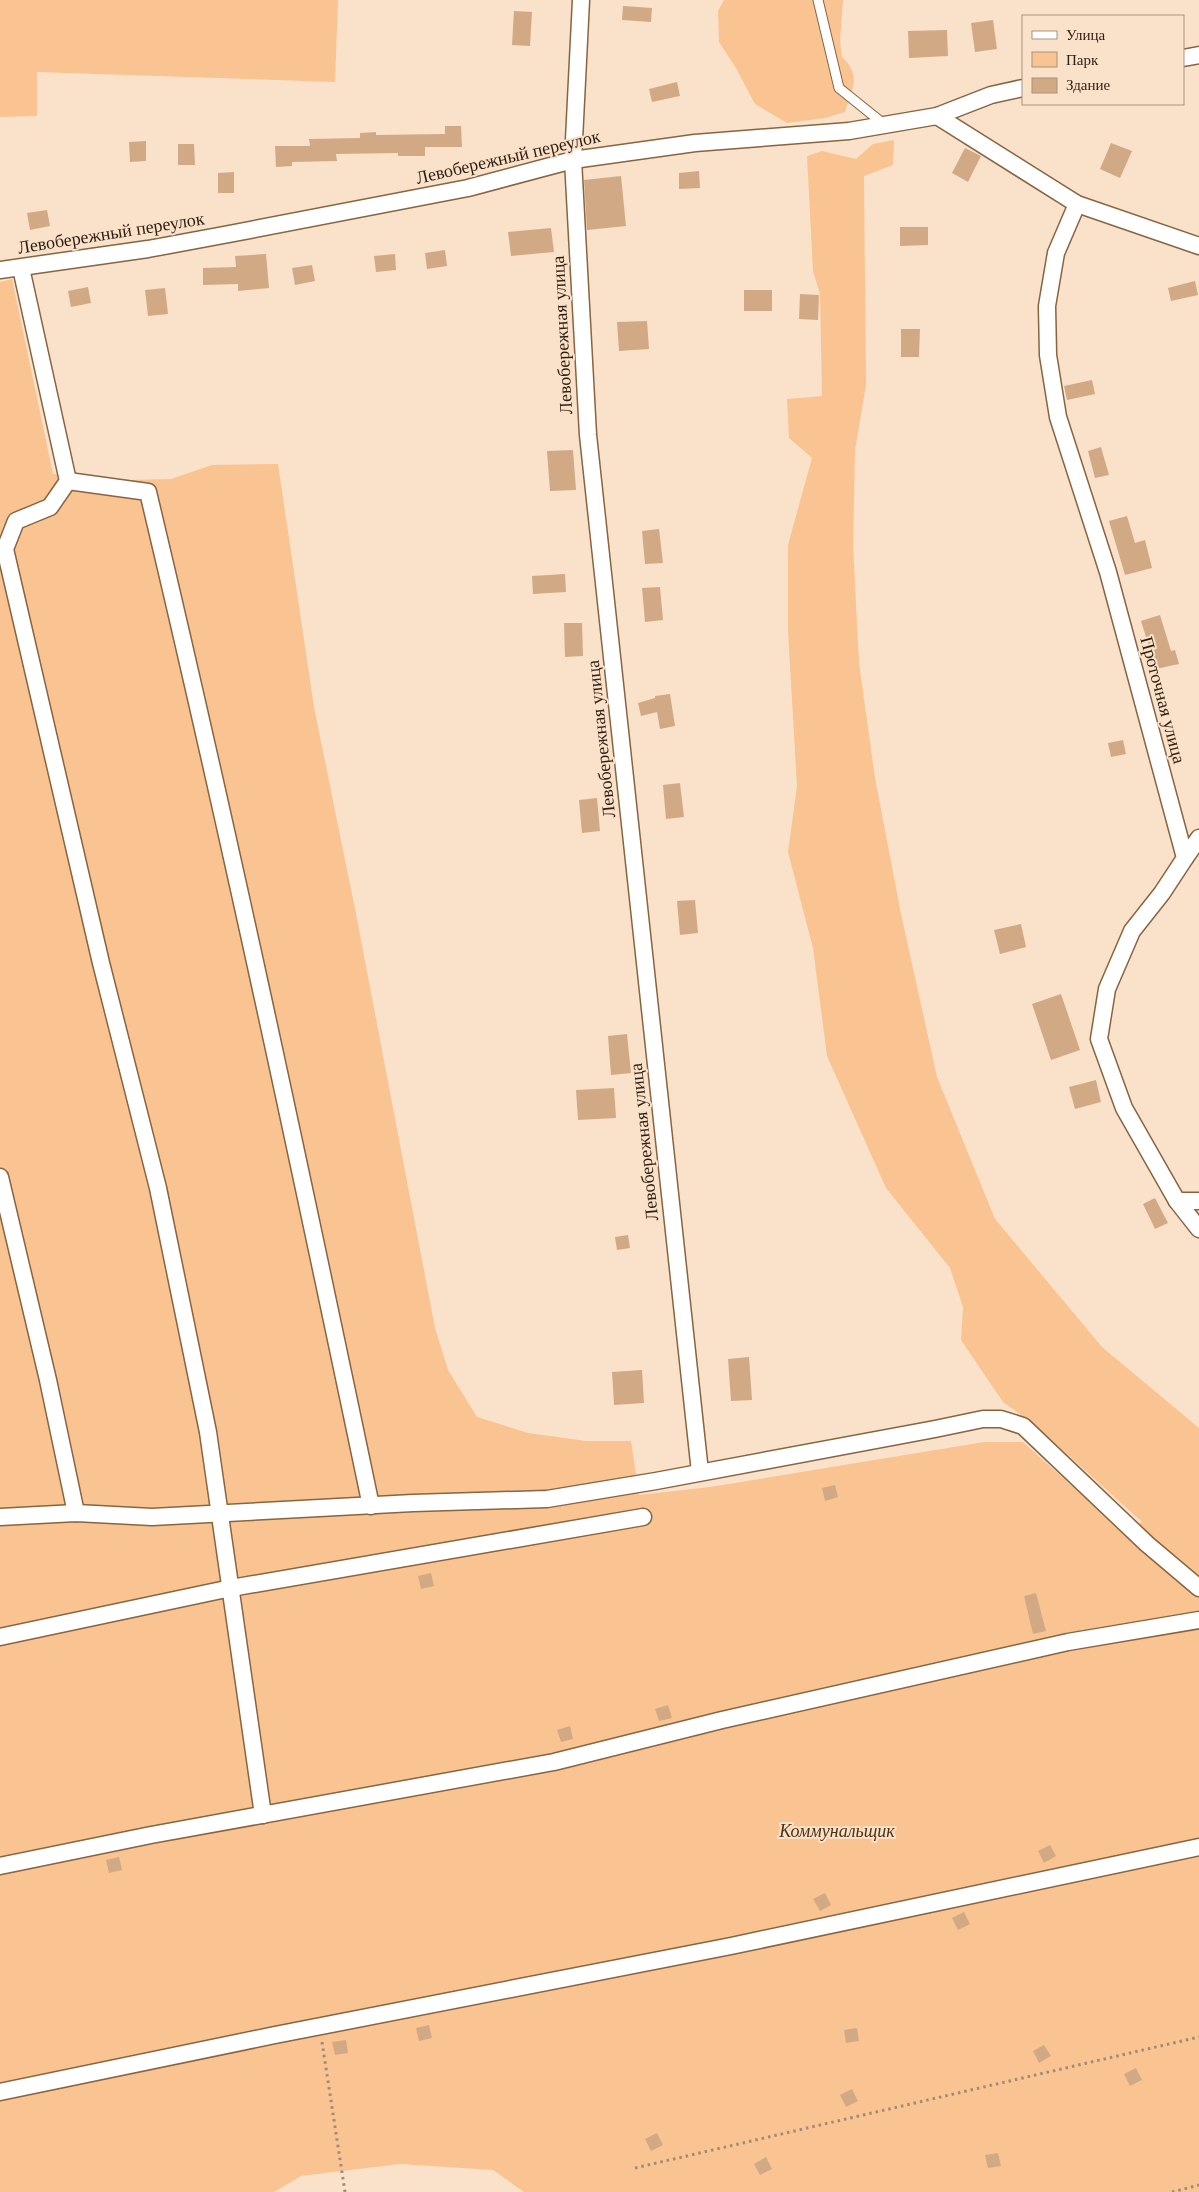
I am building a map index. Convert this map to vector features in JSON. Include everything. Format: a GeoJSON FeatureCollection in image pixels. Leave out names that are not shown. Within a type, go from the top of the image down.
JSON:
{"type":"FeatureCollection","features":[{"type":"Feature","properties":{"kind":"street","name":"Левобережная улица"},"geometry":{"type":"LineString","coordinates":[[581,0],[573,160],[588,435],[700,1472]]}},
{"type":"Feature","properties":{"kind":"street"},"geometry":{"type":"LineString","coordinates":[[1184,58],[1199,55]]}},
{"type":"Feature","properties":{"kind":"street","name":"Левобережный переулок"},"geometry":{"type":"LineString","coordinates":[[0,270],[148,249],[468,188],[573,160],[696,143],[805,136],[937,116],[991,95],[1022,88]]}},
{"type":"Feature","properties":{"kind":"street"},"geometry":{"type":"LineString","coordinates":[[937,116],[1077,204],[1199,246]]}},
{"type":"Feature","properties":{"kind":"street","name":"Проточная улица"},"geometry":{"type":"LineString","coordinates":[[1077,204],[1056,253],[1046,306],[1048,355],[1058,417],[1108,572],[1185,858]]}},
{"type":"Feature","properties":{"kind":"street"},"geometry":{"type":"LineString","coordinates":[[21,268],[68,481],[50,507],[16,521],[5,549],[100,963],[158,1188],[208,1432],[263,1815]]}},
{"type":"Feature","properties":{"kind":"street"},"geometry":{"type":"LineString","coordinates":[[68,481],[148,492],[191,671],[278,1061],[371,1506]]}},
{"type":"Feature","properties":{"kind":"street"},"geometry":{"type":"LineString","coordinates":[[1199,838],[1162,893],[1132,931],[1107,989],[1099,1039],[1124,1108],[1177,1201],[1199,1229]]}},
{"type":"Feature","properties":{"kind":"street"},"geometry":{"type":"LineString","coordinates":[[0,1177],[48,1380],[76,1513]]}},
{"type":"Feature","properties":{"kind":"street"},"geometry":{"type":"LineString","coordinates":[[1177,1201],[1199,1201]]}},
{"type":"Feature","properties":{"kind":"street"},"geometry":{"type":"LineString","coordinates":[[0,1517],[76,1513],[152,1517],[219,1512],[547,1499],[935,1429],[961,1422],[1001,1419],[1023,1426],[1147,1544],[1199,1588]]}},
{"type":"Feature","properties":{"kind":"street"},"geometry":{"type":"LineString","coordinates":[[0,1637],[231,1588],[643,1517]]}},
{"type":"Feature","properties":{"kind":"street"},"geometry":{"type":"LineString","coordinates":[[0,1866],[263,1815],[554,1762],[722,1720],[1068,1642],[1199,1620]]}},
{"type":"Feature","properties":{"kind":"street"},"geometry":{"type":"LineString","coordinates":[[0,2092],[320,2026],[731,1946],[1199,1847]]}},
{"type":"Feature","properties":{"kind":"lane"},"geometry":{"type":"LineString","coordinates":[[818,0],[839,88],[886,125]]}},
{"type":"Feature","properties":{"kind":"path"},"geometry":{"type":"LineString","coordinates":[[320,2026],[345,2192]]}},
{"type":"Feature","properties":{"kind":"path"},"geometry":{"type":"LineString","coordinates":[[635,2168],[1199,2037]]}},
{"type":"Feature","properties":{"kind":"path"},"geometry":{"type":"LineString","coordinates":[[1172,2192],[1199,2185]]}},
{"type":"Feature","properties":{"kind":"green space"},"geometry":{"type":"Polygon","coordinates":[[[0,0],[338,0],[335,82],[37,72],[37,116],[0,117],[0,0]]]}},
{"type":"Feature","properties":{"kind":"green space"},"geometry":{"type":"Polygon","coordinates":[[[724,0],[843,0],[840,41],[842,57],[852,70],[854,77],[845,112],[825,118],[787,123],[755,104],[736,68],[719,42],[718,11],[724,0]]]}},
{"type":"Feature","properties":{"kind":"green space","name":"Коммунальщик"},"geometry":{"type":"Polygon","coordinates":[[[894,140],[893,165],[864,176],[866,385],[855,450],[853,545],[859,663],[875,778],[901,914],[937,1077],[995,1219],[1102,1347],[1199,1428],[1199,2192],[524,2192],[493,2170],[400,2164],[301,2176],[274,2192],[0,2192],[0,282],[12,279],[53,474],[130,480],[171,479],[212,465],[278,464],[314,707],[356,914],[435,1328],[448,1370],[477,1417],[528,1433],[586,1441],[631,1441],[639,1495],[710,1487],[984,1442],[1023,1442],[1122,1531],[1142,1522],[1035,1425],[1003,1402],[961,1340],[963,1307],[950,1268],[886,1188],[827,1056],[813,948],[788,852],[797,786],[788,631],[788,545],[812,458],[789,438],[787,399],[822,396],[820,294],[813,271],[807,156],[822,151],[856,159],[873,144],[894,140]]]}},
{"type":"Feature","properties":{"kind":"building"},"geometry":{"type":"Polygon","coordinates":[[[623,6],[652,8],[651,22],[622,20],[623,6]]]}},
{"type":"Feature","properties":{"kind":"building"},"geometry":{"type":"Polygon","coordinates":[[[514,11],[532,12],[530,46],[512,45],[514,11]]]}},
{"type":"Feature","properties":{"kind":"building"},"geometry":{"type":"Polygon","coordinates":[[[993,20],[997,49],[975,52],[971,23],[993,20]]]}},
{"type":"Feature","properties":{"kind":"building"},"geometry":{"type":"Polygon","coordinates":[[[947,30],[948,56],[909,58],[908,31],[947,30]]]}},
{"type":"Feature","properties":{"kind":"building"},"geometry":{"type":"Polygon","coordinates":[[[677,82],[680,96],[652,102],[649,89],[677,82]]]}},
{"type":"Feature","properties":{"kind":"building"},"geometry":{"type":"Polygon","coordinates":[[[445,126],[461,126],[462,147],[425,147],[425,156],[398,156],[398,153],[336,154],[337,161],[292,162],[292,166],[276,167],[275,146],[310,146],[309,139],[360,138],[360,133],[376,132],[376,135],[445,134],[445,126]]]}},
{"type":"Feature","properties":{"kind":"building"},"geometry":{"type":"Polygon","coordinates":[[[146,141],[146,161],[130,162],[129,142],[146,141]]]}},
{"type":"Feature","properties":{"kind":"building"},"geometry":{"type":"Polygon","coordinates":[[[1111,143],[1132,151],[1120,178],[1100,169],[1111,143]]]}},
{"type":"Feature","properties":{"kind":"building"},"geometry":{"type":"Polygon","coordinates":[[[178,144],[194,144],[195,165],[178,165],[178,144]]]}},
{"type":"Feature","properties":{"kind":"building"},"geometry":{"type":"Polygon","coordinates":[[[965,148],[981,156],[968,182],[952,173],[965,148]]]}},
{"type":"Feature","properties":{"kind":"building"},"geometry":{"type":"Polygon","coordinates":[[[699,171],[700,188],[679,189],[679,173],[699,171]]]}},
{"type":"Feature","properties":{"kind":"building"},"geometry":{"type":"Polygon","coordinates":[[[234,172],[234,193],[218,193],[218,173],[234,172]]]}},
{"type":"Feature","properties":{"kind":"building"},"geometry":{"type":"Polygon","coordinates":[[[621,176],[626,226],[587,230],[584,180],[621,176]]]}},
{"type":"Feature","properties":{"kind":"building"},"geometry":{"type":"Polygon","coordinates":[[[47,210],[50,226],[30,230],[27,213],[47,210]]]}},
{"type":"Feature","properties":{"kind":"building"},"geometry":{"type":"Polygon","coordinates":[[[900,227],[928,227],[928,245],[900,246],[900,227]]]}},
{"type":"Feature","properties":{"kind":"building"},"geometry":{"type":"Polygon","coordinates":[[[551,228],[554,252],[511,256],[508,232],[551,228]]]}},
{"type":"Feature","properties":{"kind":"building"},"geometry":{"type":"Polygon","coordinates":[[[445,250],[447,266],[427,269],[425,253],[445,250]]]}},
{"type":"Feature","properties":{"kind":"building"},"geometry":{"type":"Polygon","coordinates":[[[266,254],[269,288],[238,291],[238,284],[203,285],[203,268],[236,267],[235,256],[266,254]]]}},
{"type":"Feature","properties":{"kind":"building"},"geometry":{"type":"Polygon","coordinates":[[[395,254],[396,270],[376,272],[374,256],[395,254]]]}},
{"type":"Feature","properties":{"kind":"building"},"geometry":{"type":"Polygon","coordinates":[[[312,265],[315,281],[295,285],[292,268],[312,265]]]}},
{"type":"Feature","properties":{"kind":"building"},"geometry":{"type":"Polygon","coordinates":[[[1195,281],[1198,295],[1171,301],[1168,288],[1195,281]]]}},
{"type":"Feature","properties":{"kind":"building"},"geometry":{"type":"Polygon","coordinates":[[[88,287],[91,303],[71,307],[68,291],[88,287]]]}},
{"type":"Feature","properties":{"kind":"building"},"geometry":{"type":"Polygon","coordinates":[[[165,288],[168,314],[148,316],[145,290],[165,288]]]}},
{"type":"Feature","properties":{"kind":"building"},"geometry":{"type":"Polygon","coordinates":[[[744,290],[772,290],[772,311],[744,311],[744,290]]]}},
{"type":"Feature","properties":{"kind":"building"},"geometry":{"type":"Polygon","coordinates":[[[800,294],[819,295],[818,320],[799,319],[800,294]]]}},
{"type":"Feature","properties":{"kind":"building"},"geometry":{"type":"Polygon","coordinates":[[[647,321],[649,349],[619,351],[617,322],[647,321]]]}},
{"type":"Feature","properties":{"kind":"building"},"geometry":{"type":"Polygon","coordinates":[[[901,329],[920,329],[919,357],[901,357],[901,329]]]}},
{"type":"Feature","properties":{"kind":"building"},"geometry":{"type":"Polygon","coordinates":[[[1092,380],[1095,394],[1067,400],[1064,386],[1092,380]]]}},
{"type":"Feature","properties":{"kind":"building"},"geometry":{"type":"Polygon","coordinates":[[[1101,447],[1109,475],[1095,478],[1088,451],[1101,447]]]}},
{"type":"Feature","properties":{"kind":"building"},"geometry":{"type":"Polygon","coordinates":[[[573,450],[576,490],[550,491],[547,451],[573,450]]]}},
{"type":"Feature","properties":{"kind":"building"},"geometry":{"type":"Polygon","coordinates":[[[1127,516],[1135,543],[1145,540],[1152,568],[1125,575],[1109,521],[1127,516]]]}},
{"type":"Feature","properties":{"kind":"building"},"geometry":{"type":"Polygon","coordinates":[[[659,529],[663,563],[645,564],[642,531],[659,529]]]}},
{"type":"Feature","properties":{"kind":"building"},"geometry":{"type":"Polygon","coordinates":[[[565,574],[566,592],[533,594],[532,576],[565,574]]]}},
{"type":"Feature","properties":{"kind":"building"},"geometry":{"type":"Polygon","coordinates":[[[660,587],[663,620],[645,622],[642,588],[660,587]]]}},
{"type":"Feature","properties":{"kind":"building"},"geometry":{"type":"Polygon","coordinates":[[[1160,615],[1171,651],[1175,650],[1179,664],[1151,670],[1148,657],[1152,656],[1141,621],[1160,615]]]}},
{"type":"Feature","properties":{"kind":"building"},"geometry":{"type":"Polygon","coordinates":[[[564,623],[582,623],[583,656],[565,657],[564,623]]]}},
{"type":"Feature","properties":{"kind":"building"},"geometry":{"type":"Polygon","coordinates":[[[670,694],[675,726],[660,729],[657,712],[641,716],[638,703],[655,698],[655,696],[670,694]]]}},
{"type":"Feature","properties":{"kind":"building"},"geometry":{"type":"Polygon","coordinates":[[[1123,740],[1126,754],[1111,757],[1108,743],[1123,740]]]}},
{"type":"Feature","properties":{"kind":"building"},"geometry":{"type":"Polygon","coordinates":[[[680,783],[684,817],[666,819],[663,785],[680,783]]]}},
{"type":"Feature","properties":{"kind":"building"},"geometry":{"type":"Polygon","coordinates":[[[597,798],[600,831],[582,833],[579,800],[597,798]]]}},
{"type":"Feature","properties":{"kind":"building"},"geometry":{"type":"Polygon","coordinates":[[[695,900],[698,933],[680,935],[677,901],[695,900]]]}},
{"type":"Feature","properties":{"kind":"building"},"geometry":{"type":"Polygon","coordinates":[[[1021,924],[1026,947],[1000,954],[994,930],[1021,924]]]}},
{"type":"Feature","properties":{"kind":"building"},"geometry":{"type":"Polygon","coordinates":[[[1061,994],[1080,1050],[1051,1060],[1032,1004],[1061,994]]]}},
{"type":"Feature","properties":{"kind":"building"},"geometry":{"type":"Polygon","coordinates":[[[627,1034],[631,1073],[611,1075],[608,1036],[627,1034]]]}},
{"type":"Feature","properties":{"kind":"building"},"geometry":{"type":"Polygon","coordinates":[[[1096,1080],[1101,1102],[1075,1109],[1069,1087],[1096,1080]]]}},
{"type":"Feature","properties":{"kind":"building"},"geometry":{"type":"Polygon","coordinates":[[[614,1088],[616,1118],[578,1120],[576,1090],[614,1088]]]}},
{"type":"Feature","properties":{"kind":"building"},"geometry":{"type":"Polygon","coordinates":[[[1155,1198],[1168,1223],[1155,1229],[1143,1204],[1155,1198]]]}},
{"type":"Feature","properties":{"kind":"building"},"geometry":{"type":"Polygon","coordinates":[[[628,1235],[630,1248],[617,1250],[615,1237],[628,1235]]]}},
{"type":"Feature","properties":{"kind":"building"},"geometry":{"type":"Polygon","coordinates":[[[749,1357],[752,1400],[731,1401],[728,1359],[749,1357]]]}},
{"type":"Feature","properties":{"kind":"building"},"geometry":{"type":"Polygon","coordinates":[[[642,1370],[644,1403],[614,1405],[612,1372],[642,1370]]]}},
{"type":"Feature","properties":{"kind":"building"},"geometry":{"type":"Polygon","coordinates":[[[835,1485],[838,1497],[825,1501],[822,1488],[835,1485]]]}},
{"type":"Feature","properties":{"kind":"building"},"geometry":{"type":"Polygon","coordinates":[[[431,1573],[434,1586],[421,1589],[418,1576],[431,1573]]]}},
{"type":"Feature","properties":{"kind":"building"},"geometry":{"type":"Polygon","coordinates":[[[1036,1593],[1046,1631],[1033,1634],[1024,1596],[1036,1593]]]}},
{"type":"Feature","properties":{"kind":"building"},"geometry":{"type":"Polygon","coordinates":[[[668,1705],[672,1718],[659,1721],[655,1709],[668,1705]]]}},
{"type":"Feature","properties":{"kind":"building"},"geometry":{"type":"Polygon","coordinates":[[[570,1726],[573,1739],[561,1742],[557,1730],[570,1726]]]}},
{"type":"Feature","properties":{"kind":"building"},"geometry":{"type":"Polygon","coordinates":[[[1050,1845],[1056,1856],[1044,1863],[1038,1851],[1050,1845]]]}},
{"type":"Feature","properties":{"kind":"building"},"geometry":{"type":"Polygon","coordinates":[[[119,1857],[122,1870],[109,1873],[106,1860],[119,1857]]]}},
{"type":"Feature","properties":{"kind":"building"},"geometry":{"type":"Polygon","coordinates":[[[825,1893],[831,1905],[820,1911],[813,1899],[825,1893]]]}},
{"type":"Feature","properties":{"kind":"building"},"geometry":{"type":"Polygon","coordinates":[[[964,1912],[970,1924],[958,1930],[952,1918],[964,1912]]]}},
{"type":"Feature","properties":{"kind":"building"},"geometry":{"type":"Polygon","coordinates":[[[429,2025],[432,2038],[419,2041],[416,2028],[429,2025]]]}},
{"type":"Feature","properties":{"kind":"building"},"geometry":{"type":"Polygon","coordinates":[[[857,2028],[859,2041],[846,2043],[844,2030],[857,2028]]]}},
{"type":"Feature","properties":{"kind":"building"},"geometry":{"type":"Polygon","coordinates":[[[346,2040],[348,2053],[335,2055],[332,2042],[346,2040]]]}},
{"type":"Feature","properties":{"kind":"building"},"geometry":{"type":"Polygon","coordinates":[[[1044,2045],[1051,2056],[1039,2063],[1033,2051],[1044,2045]]]}},
{"type":"Feature","properties":{"kind":"building"},"geometry":{"type":"Polygon","coordinates":[[[1136,2068],[1142,2080],[1130,2086],[1124,2074],[1136,2068]]]}},
{"type":"Feature","properties":{"kind":"building"},"geometry":{"type":"Polygon","coordinates":[[[852,2089],[858,2101],[846,2107],[840,2095],[852,2089]]]}},
{"type":"Feature","properties":{"kind":"building"},"geometry":{"type":"Polygon","coordinates":[[[657,2133],[663,2145],[651,2151],[645,2139],[657,2133]]]}},
{"type":"Feature","properties":{"kind":"building"},"geometry":{"type":"Polygon","coordinates":[[[998,2153],[1001,2166],[988,2168],[985,2155],[998,2153]]]}},
{"type":"Feature","properties":{"kind":"building"},"geometry":{"type":"Polygon","coordinates":[[[766,2157],[772,2169],[760,2175],[754,2164],[766,2157]]]}}]}
